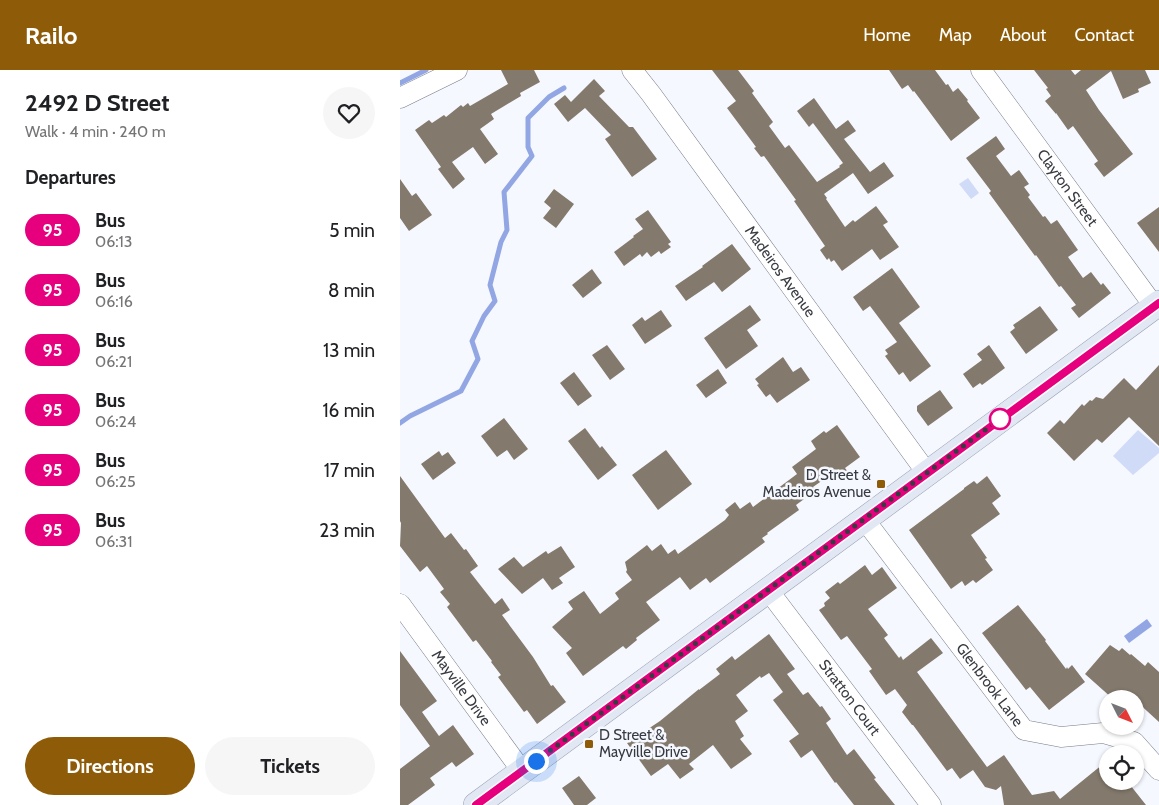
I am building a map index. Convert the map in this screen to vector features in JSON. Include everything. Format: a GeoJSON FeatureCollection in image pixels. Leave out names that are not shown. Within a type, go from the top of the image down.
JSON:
{"type":"FeatureCollection","features":[{"type":"Feature","properties":{"kind":"main road"},"geometry":{"type":"LineString","coordinates":[[476,805],[1157,304]]}},
{"type":"Feature","properties":{"kind":"street"},"geometry":{"type":"LineString","coordinates":[[400,98],[457,70]]}},
{"type":"Feature","properties":{"kind":"street","name":"Madeiros Avenue"},"geometry":{"type":"LineString","coordinates":[[632,70],[927,473]]}},
{"type":"Feature","properties":{"kind":"street","name":"Clayton Street"},"geometry":{"type":"LineString","coordinates":[[981,70],[1157,304]]}},
{"type":"Feature","properties":{"kind":"street","name":"Glenbrook Lane"},"geometry":{"type":"LineString","coordinates":[[864,519],[1024,730],[1061,737],[1103,733],[1134,742],[1159,770]]}},
{"type":"Feature","properties":{"kind":"street","name":"Stratton Court"},"geometry":{"type":"LineString","coordinates":[[768,590],[931,805]]}},
{"type":"Feature","properties":{"kind":"street","name":"Mayville Drive"},"geometry":{"type":"LineString","coordinates":[[400,604],[522,771]]}},
{"type":"Feature","properties":{"kind":"shaded area"},"geometry":{"type":"Polygon","coordinates":[[[968,178],[979,193],[971,199],[959,184],[968,178]]]}},
{"type":"Feature","properties":{"kind":"shaded area"},"geometry":{"type":"Polygon","coordinates":[[[1138,430],[1159,448],[1159,453],[1133,475],[1113,456],[1138,430]]]}},
{"type":"Feature","properties":{"kind":"water"},"geometry":{"type":"Polygon","coordinates":[[[1147,619],[1152,626],[1129,643],[1124,636],[1147,619]]]}},
{"type":"Feature","properties":{"kind":"building"},"geometry":{"type":"Polygon","coordinates":[[[501,70],[534,70],[540,82],[520,93],[521,96],[491,114],[494,119],[480,129],[498,154],[485,164],[473,147],[452,162],[465,179],[453,189],[438,169],[441,167],[415,130],[429,120],[432,123],[444,115],[446,117],[461,105],[463,107],[468,103],[470,106],[508,84],[501,70]]]}},
{"type":"Feature","properties":{"kind":"building"},"geometry":{"type":"Polygon","coordinates":[[[712,70],[738,70],[754,91],[752,93],[773,122],[769,126],[785,148],[789,145],[817,182],[843,163],[813,123],[809,127],[797,111],[814,98],[836,129],[848,120],[856,131],[844,139],[870,172],[884,162],[894,176],[868,194],[853,173],[824,194],[826,199],[845,227],[876,206],[888,222],[883,225],[899,247],[880,260],[872,249],[842,271],[834,260],[831,262],[829,258],[827,260],[820,250],[825,246],[794,201],[796,200],[764,156],[761,157],[754,148],[756,147],[727,108],[736,101],[712,70]]]}},
{"type":"Feature","properties":{"kind":"building"},"geometry":{"type":"Polygon","coordinates":[[[889,70],[935,70],[953,92],[958,88],[980,118],[951,141],[914,91],[908,85],[902,89],[889,70]]]}},
{"type":"Feature","properties":{"kind":"building"},"geometry":{"type":"Polygon","coordinates":[[[1034,70],[1071,70],[1075,75],[1081,70],[1145,70],[1151,83],[1138,89],[1139,92],[1123,99],[1111,71],[1086,90],[1133,154],[1104,177],[1094,164],[1098,161],[1073,126],[1068,130],[1045,101],[1051,96],[1046,89],[1048,88],[1034,70]]]}},
{"type":"Feature","properties":{"kind":"building"},"geometry":{"type":"Polygon","coordinates":[[[594,79],[605,91],[599,96],[629,127],[633,127],[657,159],[632,177],[605,139],[611,135],[585,108],[568,122],[554,104],[565,95],[571,102],[594,79]]]}},
{"type":"Feature","properties":{"kind":"building"},"geometry":{"type":"Polygon","coordinates":[[[996,136],[1005,149],[996,156],[1011,176],[1019,170],[1029,184],[1024,187],[1030,195],[1028,197],[1043,217],[1045,216],[1051,224],[1057,220],[1078,250],[1068,257],[1083,278],[1091,272],[1101,285],[1103,283],[1111,293],[1079,318],[1071,308],[1076,305],[1035,256],[966,158],[996,136]]]}},
{"type":"Feature","properties":{"kind":"building"},"geometry":{"type":"Polygon","coordinates":[[[400,179],[412,196],[416,193],[432,215],[409,231],[400,218],[400,179]]]}},
{"type":"Feature","properties":{"kind":"building"},"geometry":{"type":"Polygon","coordinates":[[[554,189],[574,204],[556,228],[543,218],[551,208],[544,202],[554,189]]]}},
{"type":"Feature","properties":{"kind":"building"},"geometry":{"type":"Polygon","coordinates":[[[1159,207],[1159,252],[1137,223],[1159,207]]]}},
{"type":"Feature","properties":{"kind":"building"},"geometry":{"type":"Polygon","coordinates":[[[648,210],[671,242],[668,244],[671,247],[661,254],[659,251],[651,257],[647,252],[642,257],[640,254],[624,266],[614,252],[643,229],[635,219],[648,210]]]}},
{"type":"Feature","properties":{"kind":"building"},"geometry":{"type":"Polygon","coordinates":[[[732,244],[751,269],[722,292],[714,282],[686,301],[675,286],[732,244]]]}},
{"type":"Feature","properties":{"kind":"building"},"geometry":{"type":"Polygon","coordinates":[[[892,268],[920,307],[899,323],[931,366],[910,382],[903,372],[899,375],[885,356],[888,354],[885,350],[897,342],[870,306],[863,311],[853,297],[892,268]]]}},
{"type":"Feature","properties":{"kind":"building"},"geometry":{"type":"Polygon","coordinates":[[[592,269],[602,283],[583,298],[572,285],[592,269]]]}},
{"type":"Feature","properties":{"kind":"building"},"geometry":{"type":"Polygon","coordinates":[[[750,305],[761,320],[747,330],[758,346],[726,369],[704,338],[750,305]]]}},
{"type":"Feature","properties":{"kind":"building"},"geometry":{"type":"Polygon","coordinates":[[[1040,306],[1058,330],[1026,354],[1010,332],[1015,328],[1013,325],[1040,306]]]}},
{"type":"Feature","properties":{"kind":"building"},"geometry":{"type":"Polygon","coordinates":[[[661,310],[672,326],[645,344],[632,325],[642,317],[645,321],[661,310]]]}},
{"type":"Feature","properties":{"kind":"building"},"geometry":{"type":"Polygon","coordinates":[[[607,345],[625,369],[610,380],[592,355],[607,345]]]}},
{"type":"Feature","properties":{"kind":"building"},"geometry":{"type":"Polygon","coordinates":[[[989,345],[1005,368],[982,385],[980,383],[973,388],[963,374],[982,360],[977,354],[989,345]]]}},
{"type":"Feature","properties":{"kind":"building"},"geometry":{"type":"Polygon","coordinates":[[[783,357],[793,372],[801,367],[810,380],[777,403],[770,394],[766,397],[755,379],[783,357]]]}},
{"type":"Feature","properties":{"kind":"building"},"geometry":{"type":"Polygon","coordinates":[[[1159,365],[1159,446],[1129,417],[1102,443],[1097,439],[1074,461],[1047,433],[1060,420],[1064,424],[1082,404],[1084,406],[1096,397],[1103,399],[1124,378],[1136,390],[1159,365]]]}},
{"type":"Feature","properties":{"kind":"building"},"geometry":{"type":"Polygon","coordinates":[[[718,369],[727,383],[706,398],[696,385],[718,369]]]}},
{"type":"Feature","properties":{"kind":"building"},"geometry":{"type":"Polygon","coordinates":[[[574,372],[592,396],[578,406],[560,383],[574,372]]]}},
{"type":"Feature","properties":{"kind":"building"},"geometry":{"type":"Polygon","coordinates":[[[940,390],[953,408],[928,426],[917,411],[917,406],[940,390]]]}},
{"type":"Feature","properties":{"kind":"building"},"geometry":{"type":"Polygon","coordinates":[[[504,418],[528,449],[514,460],[507,450],[497,457],[481,436],[504,418]]]}},
{"type":"Feature","properties":{"kind":"building"},"geometry":{"type":"Polygon","coordinates":[[[837,425],[860,457],[845,468],[848,472],[838,479],[833,473],[813,487],[815,491],[796,505],[799,510],[762,538],[765,542],[710,583],[706,578],[690,590],[680,577],[646,602],[660,620],[636,638],[637,640],[626,649],[623,646],[583,676],[566,653],[572,648],[552,627],[573,609],[568,602],[584,591],[600,614],[619,599],[615,593],[632,580],[626,572],[625,562],[647,545],[652,551],[661,544],[668,554],[675,549],[678,554],[725,520],[729,515],[725,510],[735,502],[740,509],[750,502],[753,507],[797,474],[792,467],[816,449],[811,441],[824,431],[826,433],[837,425]]]}},
{"type":"Feature","properties":{"kind":"building"},"geometry":{"type":"Polygon","coordinates":[[[585,428],[600,448],[602,446],[617,465],[598,480],[568,441],[585,428]]]}},
{"type":"Feature","properties":{"kind":"building"},"geometry":{"type":"Polygon","coordinates":[[[666,450],[692,484],[658,510],[632,475],[666,450]]]}},
{"type":"Feature","properties":{"kind":"building"},"geometry":{"type":"Polygon","coordinates":[[[439,451],[442,456],[448,452],[456,463],[433,480],[421,464],[439,451]]]}},
{"type":"Feature","properties":{"kind":"building"},"geometry":{"type":"Polygon","coordinates":[[[400,476],[445,538],[451,533],[464,550],[466,549],[478,566],[470,572],[495,604],[502,598],[510,610],[502,615],[533,657],[551,686],[553,685],[566,702],[537,724],[527,710],[524,712],[498,677],[501,675],[492,661],[476,640],[473,642],[447,607],[450,604],[440,592],[444,589],[427,566],[420,572],[400,546],[400,476]]]}},
{"type":"Feature","properties":{"kind":"building"},"geometry":{"type":"Polygon","coordinates":[[[987,476],[1001,496],[992,503],[1000,514],[971,535],[993,570],[976,583],[973,580],[965,586],[962,581],[951,589],[909,530],[974,481],[977,484],[987,476]]]}},
{"type":"Feature","properties":{"kind":"building"},"geometry":{"type":"Polygon","coordinates":[[[561,546],[575,567],[559,578],[563,583],[552,590],[543,578],[522,594],[498,569],[514,557],[523,567],[546,551],[548,554],[561,546]]]}},
{"type":"Feature","properties":{"kind":"building"},"geometry":{"type":"Polygon","coordinates":[[[865,565],[872,575],[882,567],[897,588],[868,609],[888,635],[884,638],[899,658],[901,656],[903,660],[931,638],[943,653],[917,672],[987,767],[1004,755],[1032,795],[1054,791],[1060,799],[1099,767],[1099,790],[1134,790],[1146,805],[1004,805],[1001,786],[996,790],[985,787],[973,770],[960,779],[952,768],[947,771],[902,712],[907,705],[895,689],[886,695],[869,671],[872,669],[847,636],[841,640],[819,610],[825,606],[824,603],[830,598],[825,592],[838,582],[840,584],[865,565]]]}},
{"type":"Feature","properties":{"kind":"building"},"geometry":{"type":"Polygon","coordinates":[[[1018,605],[1066,669],[1072,665],[1085,682],[1049,710],[1030,687],[1026,690],[982,633],[1018,605]]]}},
{"type":"Feature","properties":{"kind":"building"},"geometry":{"type":"Polygon","coordinates":[[[769,634],[795,669],[787,674],[803,695],[808,692],[820,707],[822,706],[831,719],[826,723],[847,755],[854,749],[876,778],[874,779],[895,805],[854,805],[835,783],[812,750],[801,758],[789,741],[799,734],[773,700],[783,692],[769,673],[761,678],[760,676],[736,695],[748,711],[735,721],[744,736],[740,739],[752,754],[731,769],[713,745],[689,764],[694,769],[680,779],[668,764],[651,776],[627,743],[660,721],[720,674],[716,669],[732,656],[735,660],[769,634]]]}},
{"type":"Feature","properties":{"kind":"building"},"geometry":{"type":"Polygon","coordinates":[[[1110,645],[1119,651],[1122,648],[1145,666],[1148,662],[1159,672],[1159,722],[1144,708],[1144,690],[1103,690],[1085,674],[1110,645]]]}},
{"type":"Feature","properties":{"kind":"building"},"geometry":{"type":"Polygon","coordinates":[[[400,651],[437,701],[422,712],[439,736],[453,725],[474,754],[456,767],[452,762],[430,778],[435,785],[408,805],[400,805],[400,769],[430,746],[400,705],[400,651]]]}},
{"type":"Feature","properties":{"kind":"building"},"geometry":{"type":"Polygon","coordinates":[[[579,776],[596,798],[587,805],[574,805],[562,788],[579,776]]]}},
{"type":"Feature","properties":{"kind":"waterway"},"geometry":{"type":"LineString","coordinates":[[400,83],[426,70]]}},
{"type":"Feature","properties":{"kind":"waterway"},"geometry":{"type":"LineString","coordinates":[[400,423],[410,416],[461,391],[478,359],[472,341],[484,316],[495,301],[490,285],[501,242],[507,230],[504,192],[532,156],[528,147],[528,118],[549,97],[564,88]]}},
{"type":"Feature","properties":{"kind":"bus line","name":"95"},"geometry":{"type":"LineString","coordinates":[[476,805],[1159,303]]}},
{"type":"Feature","properties":{"kind":"place","name":"D Street & Madeiros Avenue"},"geometry":{"type":"Point","coordinates":[881,484]}},
{"type":"Feature","properties":{"kind":"place","name":"D Street & Mayville Drive"},"geometry":{"type":"Point","coordinates":[589,744]}},
{"type":"Feature","properties":{"kind":"route"},"geometry":{"type":"LineString","coordinates":[[536,761],[1000,419]]}}]}
